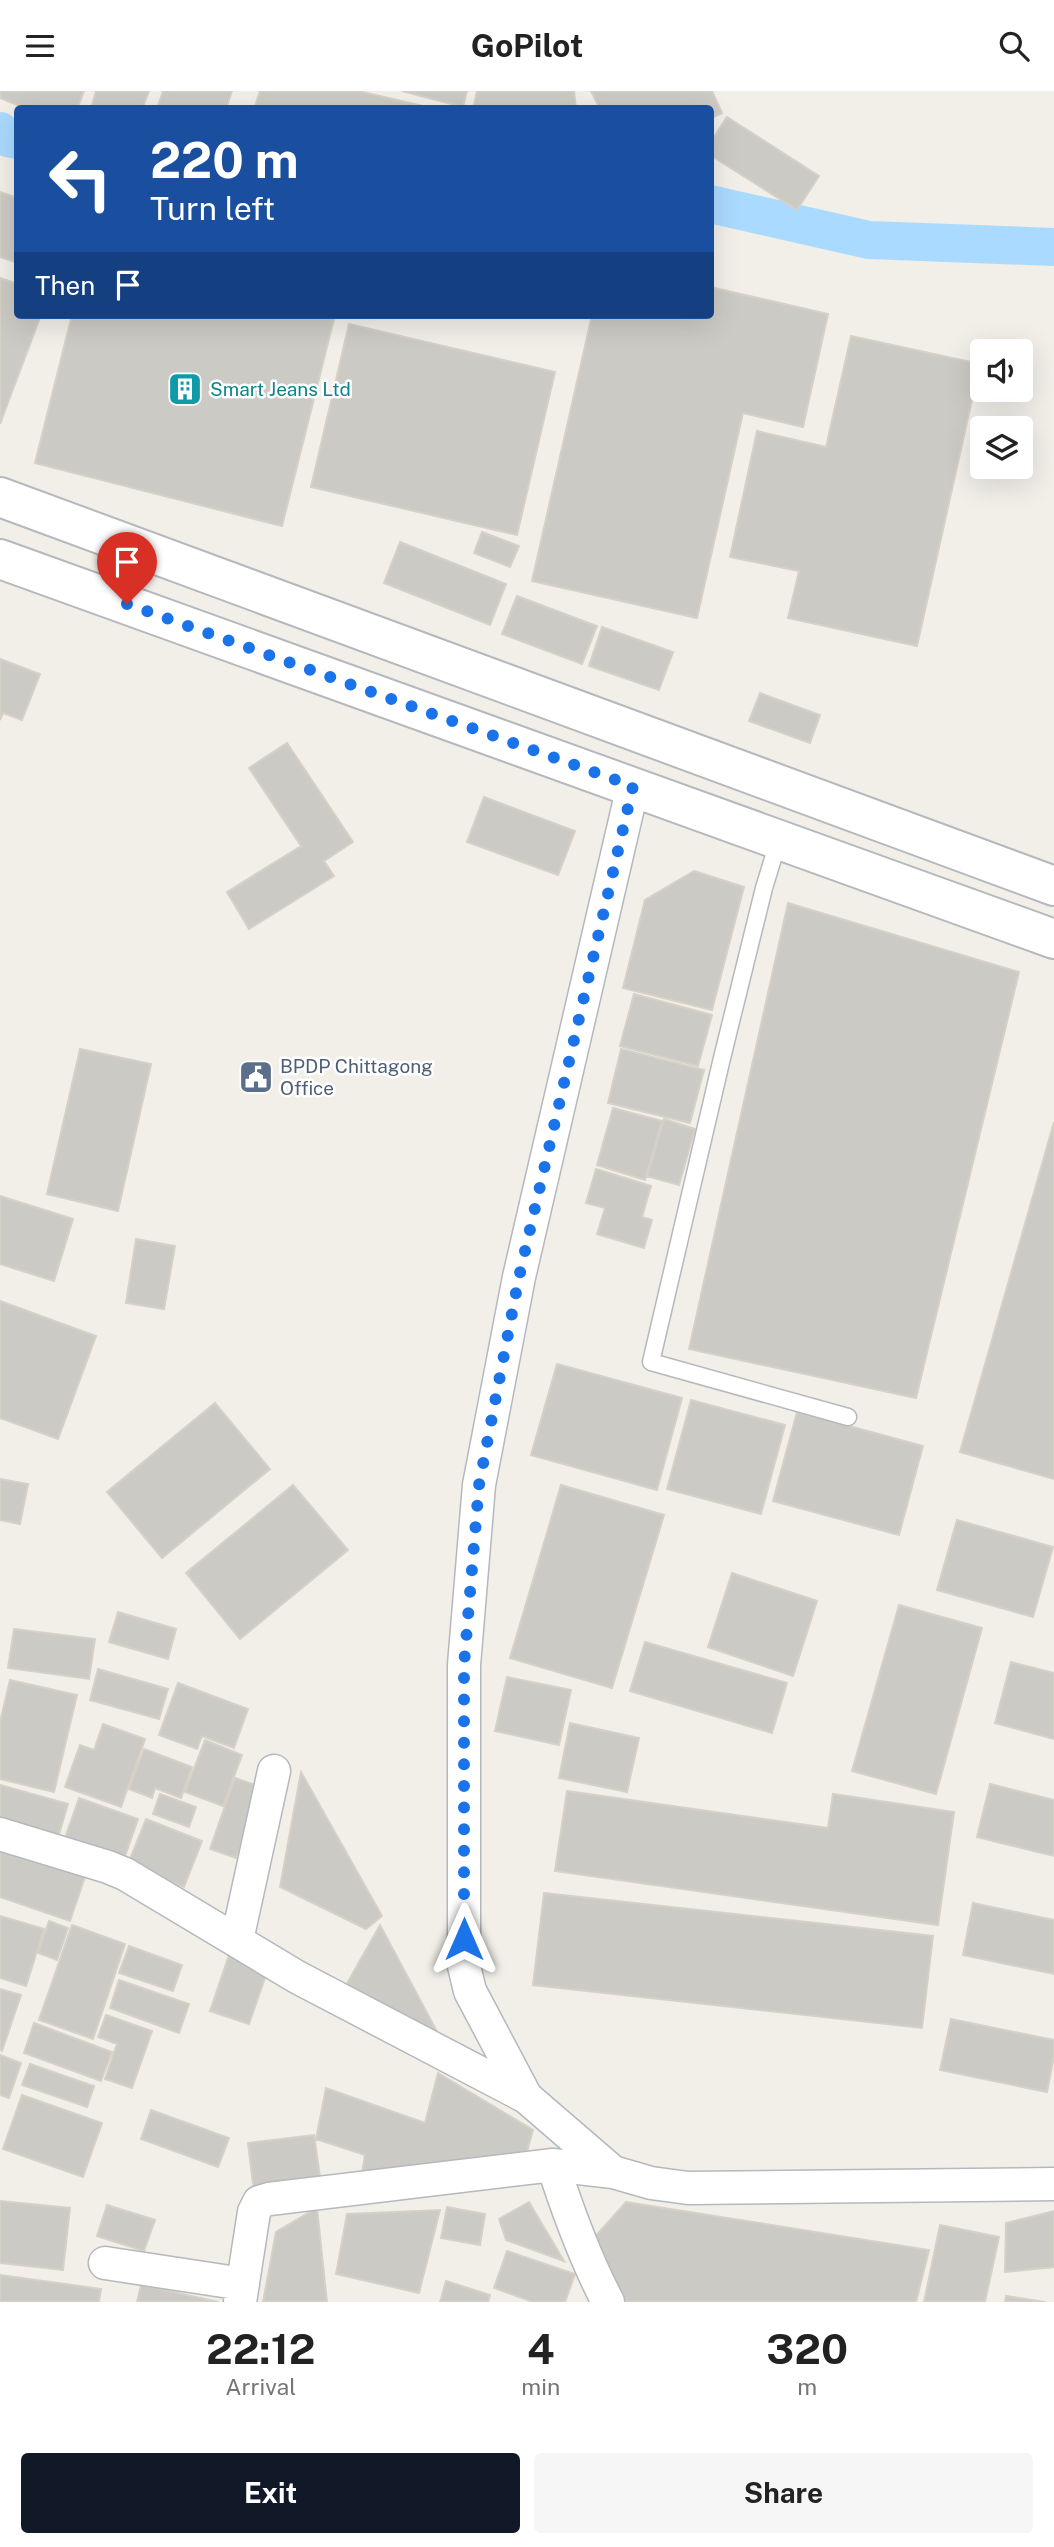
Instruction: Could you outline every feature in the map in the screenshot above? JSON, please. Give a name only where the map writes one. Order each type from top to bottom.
[{"type":"street","points":[[0,497],[1054,886]]},
{"type":"street","points":[[0,559],[1054,939]]},
{"type":"street","points":[[526,2097],[470,1991],[464,1966],[464,1665],[479,1485],[519,1277],[633,786]]},
{"type":"street","points":[[237,1940],[274,1771]]},
{"type":"street","points":[[0,1834],[125,1874],[297,1977],[526,2097],[613,2172]]},
{"type":"street","points":[[553,2165],[570,2217],[594,2276],[608,2302]]},
{"type":"street","points":[[105,2263],[242,2293],[254,2212],[259,2202],[553,2165],[613,2172],[651,2183],[688,2188],[1054,2183]]},
{"type":"lane","points":[[779,839],[764,888],[722,1058],[651,1362],[848,1417]]},
{"type":"building","points":[[0,91],[84,91],[79,105],[17,105],[0,98]]},
{"type":"building","points":[[96,91],[149,91],[144,105],[92,105]]},
{"type":"building","points":[[163,91],[232,91],[227,105],[158,105]]},
{"type":"building","points":[[260,91],[358,91],[419,105],[255,105]]},
{"type":"building","points":[[402,91],[467,91],[464,105]]},
{"type":"building","points":[[477,91],[574,91],[576,105],[474,105]]},
{"type":"building","points":[[591,91],[712,91],[722,113],[714,117],[714,105],[598,105]]},
{"type":"building","points":[[727,117],[819,176],[797,210],[714,158],[714,137]]},
{"type":"building","points":[[0,192],[14,197],[14,262],[0,257]]},
{"type":"building","points":[[0,278],[14,283],[14,319],[39,319],[0,424]]},
{"type":"building","points":[[714,288],[828,314],[803,427],[743,413],[697,618],[532,581],[591,319],[714,319]]},
{"type":"building","name":"Smart Jeans Ltd","points":[[71,319],[334,319],[282,526],[35,463]]},
{"type":"building","points":[[349,324],[555,372],[517,535],[311,487]]},
{"type":"building","points":[[851,336],[970,362],[972,402],[917,646],[788,618],[799,571],[730,557],[757,431],[826,447]]},
{"type":"building","points":[[482,532],[519,546],[510,567],[474,553]]},
{"type":"building","points":[[400,542],[506,584],[490,625],[384,583]]},
{"type":"building","points":[[517,596],[597,626],[582,664],[502,634]]},
{"type":"building","points":[[602,627],[673,652],[659,690],[589,666]]},
{"type":"building","points":[[0,659],[40,674],[22,720],[3,713],[0,720]]},
{"type":"building","points":[[760,693],[820,715],[810,743],[749,721]]},
{"type":"building","points":[[287,743],[353,842],[324,861],[334,876],[249,929],[227,892],[301,846],[249,768]]},
{"type":"building","points":[[484,797],[575,831],[558,875],[467,842]]},
{"type":"building","points":[[694,871],[744,887],[712,1010],[623,988],[645,900]]},
{"type":"building","points":[[788,903],[1019,972],[916,1398],[689,1349]]},
{"type":"building","points":[[634,994],[712,1015],[698,1066],[620,1046]]},
{"type":"building","points":[[80,1049],[151,1064],[118,1211],[47,1194]]},
{"type":"building","points":[[621,1049],[704,1070],[690,1123],[608,1103]]},
{"type":"building","points":[[613,1108],[662,1121],[645,1180],[597,1165]]},
{"type":"building","points":[[664,1119],[695,1129],[679,1185],[647,1176]]},
{"type":"building","points":[[1054,1122],[1054,1479],[960,1452]]},
{"type":"building","points":[[596,1169],[651,1186],[642,1217],[652,1220],[644,1248],[597,1234],[605,1208],[586,1203]]},
{"type":"building","points":[[0,1196],[73,1219],[54,1281],[0,1264]]},
{"type":"building","points":[[136,1239],[175,1246],[164,1309],[126,1303]]},
{"type":"building","points":[[0,1301],[96,1336],[58,1439],[0,1418]]},
{"type":"building","points":[[557,1364],[682,1398],[657,1490],[531,1455]]},
{"type":"building","points":[[691,1400],[785,1425],[761,1514],[667,1489]]},
{"type":"building","points":[[215,1403],[270,1469],[162,1558],[107,1492]]},
{"type":"building","points":[[797,1412],[923,1446],[899,1535],[773,1501]]},
{"type":"building","points":[[0,1479],[28,1484],[20,1524],[0,1520]]},
{"type":"building","points":[[293,1485],[348,1550],[240,1639],[186,1573]]},
{"type":"building","points":[[561,1485],[664,1515],[612,1688],[510,1658]]},
{"type":"building","points":[[957,1520],[1053,1547],[1033,1617],[937,1590]]},
{"type":"building","points":[[732,1573],[817,1601],[793,1676],[708,1647]]},
{"type":"building","points":[[899,1605],[982,1628],[936,1794],[852,1771]]},
{"type":"building","points":[[118,1612],[176,1629],[168,1659],[109,1642]]},
{"type":"building","points":[[14,1629],[95,1639],[89,1679],[8,1668]]},
{"type":"building","points":[[645,1642],[787,1683],[772,1733],[630,1691]]},
{"type":"building","points":[[1011,1662],[1054,1673],[1054,1739],[995,1723]]},
{"type":"building","points":[[98,1669],[168,1689],[159,1719],[90,1700]]},
{"type":"building","points":[[507,1677],[571,1690],[559,1745],[495,1731]]},
{"type":"building","points":[[10,1680],[77,1695],[54,1792],[0,1779],[0,1722]]},
{"type":"building","points":[[178,1683],[248,1709],[234,1748],[202,1736],[197,1749],[159,1735]]},
{"type":"building","points":[[570,1723],[639,1738],[627,1792],[559,1778]]},
{"type":"building","points":[[103,1724],[145,1739],[121,1807],[65,1787],[80,1745],[94,1750]]},
{"type":"building","points":[[205,1740],[242,1755],[223,1806],[185,1792]]},
{"type":"building","points":[[144,1749],[192,1767],[181,1798],[155,1788],[152,1798],[129,1789]]},
{"type":"building","points":[[301,1772],[382,1916],[366,1929],[280,1887]]},
{"type":"building","points":[[235,1778],[261,1787],[236,1858],[210,1849]]},
{"type":"building","points":[[990,1784],[1054,1800],[1054,1856],[977,1837]]},
{"type":"building","points":[[0,1785],[68,1804],[58,1838],[0,1821]]},
{"type":"building","points":[[567,1791],[828,1828],[833,1794],[954,1812],[938,1925],[555,1871]]},
{"type":"building","points":[[160,1794],[196,1807],[189,1827],[153,1814]]},
{"type":"building","points":[[79,1798],[138,1819],[123,1862],[64,1841]]},
{"type":"building","points":[[146,1819],[202,1841],[184,1887],[128,1864]]},
{"type":"building","points":[[0,1842],[87,1871],[70,1921],[0,1897]]},
{"type":"building","points":[[544,1893],[933,1936],[922,2028],[533,1985]]},
{"type":"building","points":[[973,1903],[1054,1920],[1054,1974],[963,1955]]},
{"type":"building","points":[[0,1916],[44,1929],[26,1986],[0,1978]]},
{"type":"building","points":[[49,1921],[68,1928],[57,1960],[38,1953]]},
{"type":"building","points":[[72,1925],[125,1944],[93,2039],[39,2020]]},
{"type":"building","points":[[380,1925],[449,2054],[341,1994]]},
{"type":"building","points":[[129,1946],[182,1965],[173,1991],[119,1973]]},
{"type":"building","points":[[229,1955],[268,1969],[249,2024],[210,2011]]},
{"type":"building","points":[[119,1980],[189,2004],[179,2033],[110,2008]]},
{"type":"building","points":[[0,1989],[21,1995],[2,2051],[0,2050]]},
{"type":"building","points":[[106,2015],[152,2031],[132,2088],[105,2079],[117,2044],[98,2037]]},
{"type":"building","points":[[951,2019],[1054,2040],[1054,2056],[1047,2092],[940,2070]]},
{"type":"building","points":[[34,2023],[112,2052],[101,2081],[24,2053]]},
{"type":"building","points":[[0,2055],[21,2063],[9,2098],[0,2095]]},
{"type":"building","points":[[30,2064],[94,2086],[87,2107],[22,2085]]},
{"type":"building","points":[[438,2073],[533,2130],[525,2158],[360,2185],[365,2155],[316,2139],[326,2088],[425,2123]]},
{"type":"building","points":[[22,2095],[102,2123],[83,2177],[3,2149]]},
{"type":"building","points":[[151,2110],[229,2138],[218,2167],[141,2139]]},
{"type":"building","points":[[314,2135],[321,2184],[254,2192],[248,2143]]},
{"type":"building","points":[[0,2201],[70,2208],[63,2270],[0,2263]]},
{"type":"building","points":[[529,2202],[564,2261],[506,2240],[499,2219]]},
{"type":"building","points":[[626,2202],[929,2250],[916,2302],[624,2302],[593,2239]]},
{"type":"building","points":[[107,2205],[155,2220],[144,2251],[97,2236]]},
{"type":"building","points":[[447,2207],[485,2214],[480,2245],[441,2238]]},
{"type":"building","points":[[317,2208],[327,2302],[263,2302],[276,2232]]},
{"type":"building","points":[[440,2210],[419,2293],[336,2274],[347,2214]]},
{"type":"building","points":[[1054,2211],[1054,2267],[1005,2272],[1006,2223]]},
{"type":"building","points":[[940,2225],[999,2237],[985,2302],[924,2302]]},
{"type":"building","points":[[507,2251],[575,2274],[565,2302],[533,2302],[494,2288]]},
{"type":"building","points":[[0,2275],[101,2289],[99,2302],[0,2302]]},
{"type":"building","points":[[446,2281],[490,2295],[488,2302],[440,2302]]},
{"type":"building","points":[[141,2285],[219,2302],[137,2302]]},
{"type":"building","points":[[1006,2296],[1045,2302],[1005,2302]]},
{"type":"waterway","points":[[0,131],[14,139]]},
{"type":"waterway","points":[[714,205],[869,240],[1054,247]]},
{"type":"place","name":"Smart Jeans Ltd","points":[[185,389]]},
{"type":"place","name":"BPDP Chittagong Office","points":[[256,1077]]},
{"type":"route","points":[[127,604],[633,786],[519,1277],[479,1485],[464,1665],[464,1939]]}]
